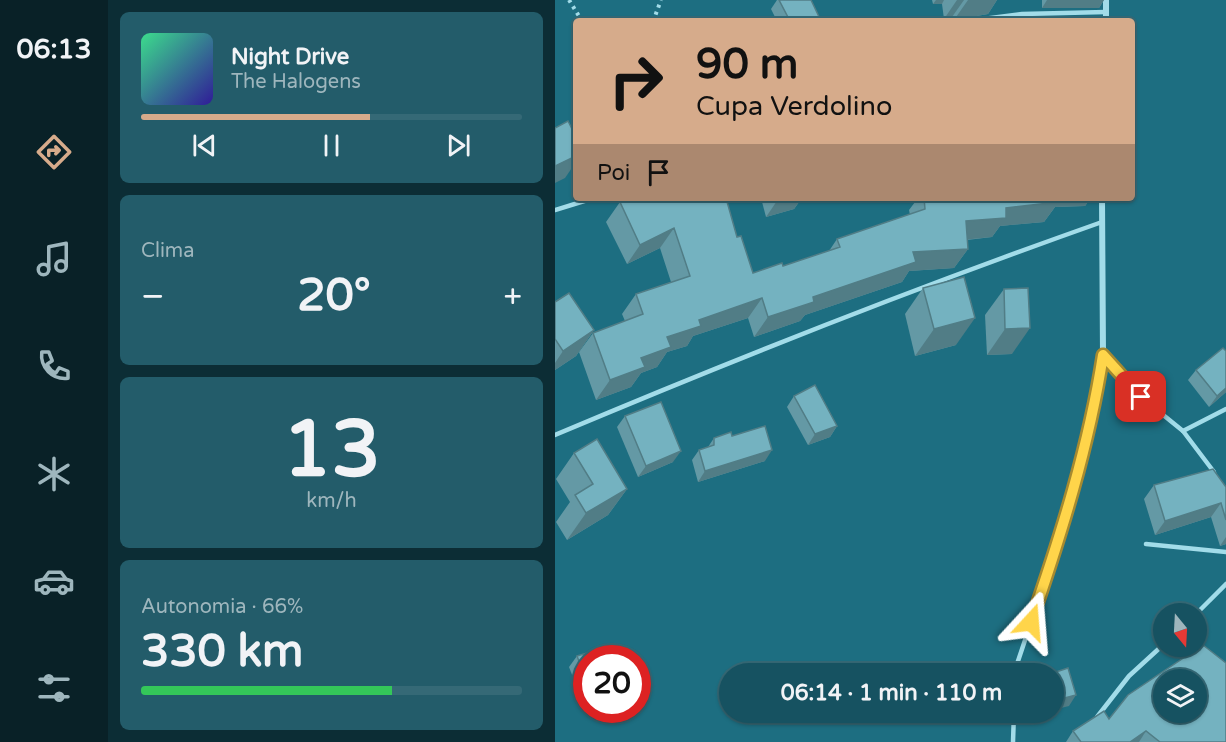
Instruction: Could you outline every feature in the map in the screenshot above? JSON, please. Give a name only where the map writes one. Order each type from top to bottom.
[{"type":"street","points":[[1106,0],[1106,18]]},
{"type":"street","points":[[1102,201],[1103,355]]},
{"type":"lane","points":[[991,18],[1022,14],[1106,12]]},
{"type":"lane","points":[[555,210],[584,201]]},
{"type":"lane","points":[[555,435],[663,389],[1014,253],[1102,222]]},
{"type":"lane","points":[[1103,355],[1141,397],[1183,431],[1219,478]]},
{"type":"lane","points":[[1017,663],[1052,560],[1095,405],[1103,355]]},
{"type":"lane","points":[[1183,431],[1226,409]]},
{"type":"lane","points":[[1146,544],[1226,552]]},
{"type":"lane","points":[[1207,603],[1226,584]]},
{"type":"lane","points":[[1097,717],[1129,676],[1153,654]]},
{"type":"lane","points":[[1013,742],[1014,723]]},
{"type":"path","points":[[569,0],[580,18]]},
{"type":"path","points":[[654,18],[661,0]]},
{"type":"building","points":[[779,0],[811,0],[820,18],[788,18]]},
{"type":"building","points":[[568,121],[573,131],[573,157],[555,166],[555,128]]},
{"type":"building","points":[[727,201],[737,237],[741,236],[753,273],[782,263],[783,266],[840,247],[837,239],[925,209],[924,201],[1058,201],[1006,208],[1006,218],[966,221],[968,249],[913,252],[916,262],[813,297],[814,302],[768,317],[762,298],[699,320],[701,326],[667,337],[671,347],[641,358],[645,367],[610,380],[593,333],[643,314],[636,294],[690,276],[674,228],[640,245],[620,202]]},
{"type":"building","points":[[964,277],[975,318],[934,329],[923,288]]},
{"type":"building","points":[[1028,288],[1030,328],[1005,329],[1004,289]]},
{"type":"building","points":[[569,293],[594,330],[563,351],[555,339],[555,302]]},
{"type":"building","points":[[1223,348],[1226,351],[1226,388],[1217,396],[1196,370]]},
{"type":"building","points":[[815,385],[837,426],[815,434],[794,396]]},
{"type":"building","points":[[661,402],[681,451],[646,466],[625,416]]},
{"type":"building","points":[[765,426],[772,450],[705,471],[699,450],[714,445],[714,438],[731,432],[732,436]]},
{"type":"building","points":[[597,439],[627,489],[586,513],[575,495],[593,484],[574,453]]},
{"type":"building","points":[[1213,469],[1226,487],[1226,520],[1221,503],[1165,521],[1154,485]]},
{"type":"building","points":[[1207,648],[1226,663],[1226,742],[1160,742],[1146,731],[1130,742],[1081,742],[1073,731],[1104,711],[1109,719],[1128,695],[1153,678],[1153,723],[1207,723],[1207,669],[1167,669],[1185,657],[1207,657]]},
{"type":"building","points":[[1068,668],[1076,695],[1064,698],[1064,669]]},
{"type":"route","points":[[1031,622],[1052,560],[1095,405],[1103,355],[1141,397]]}]
